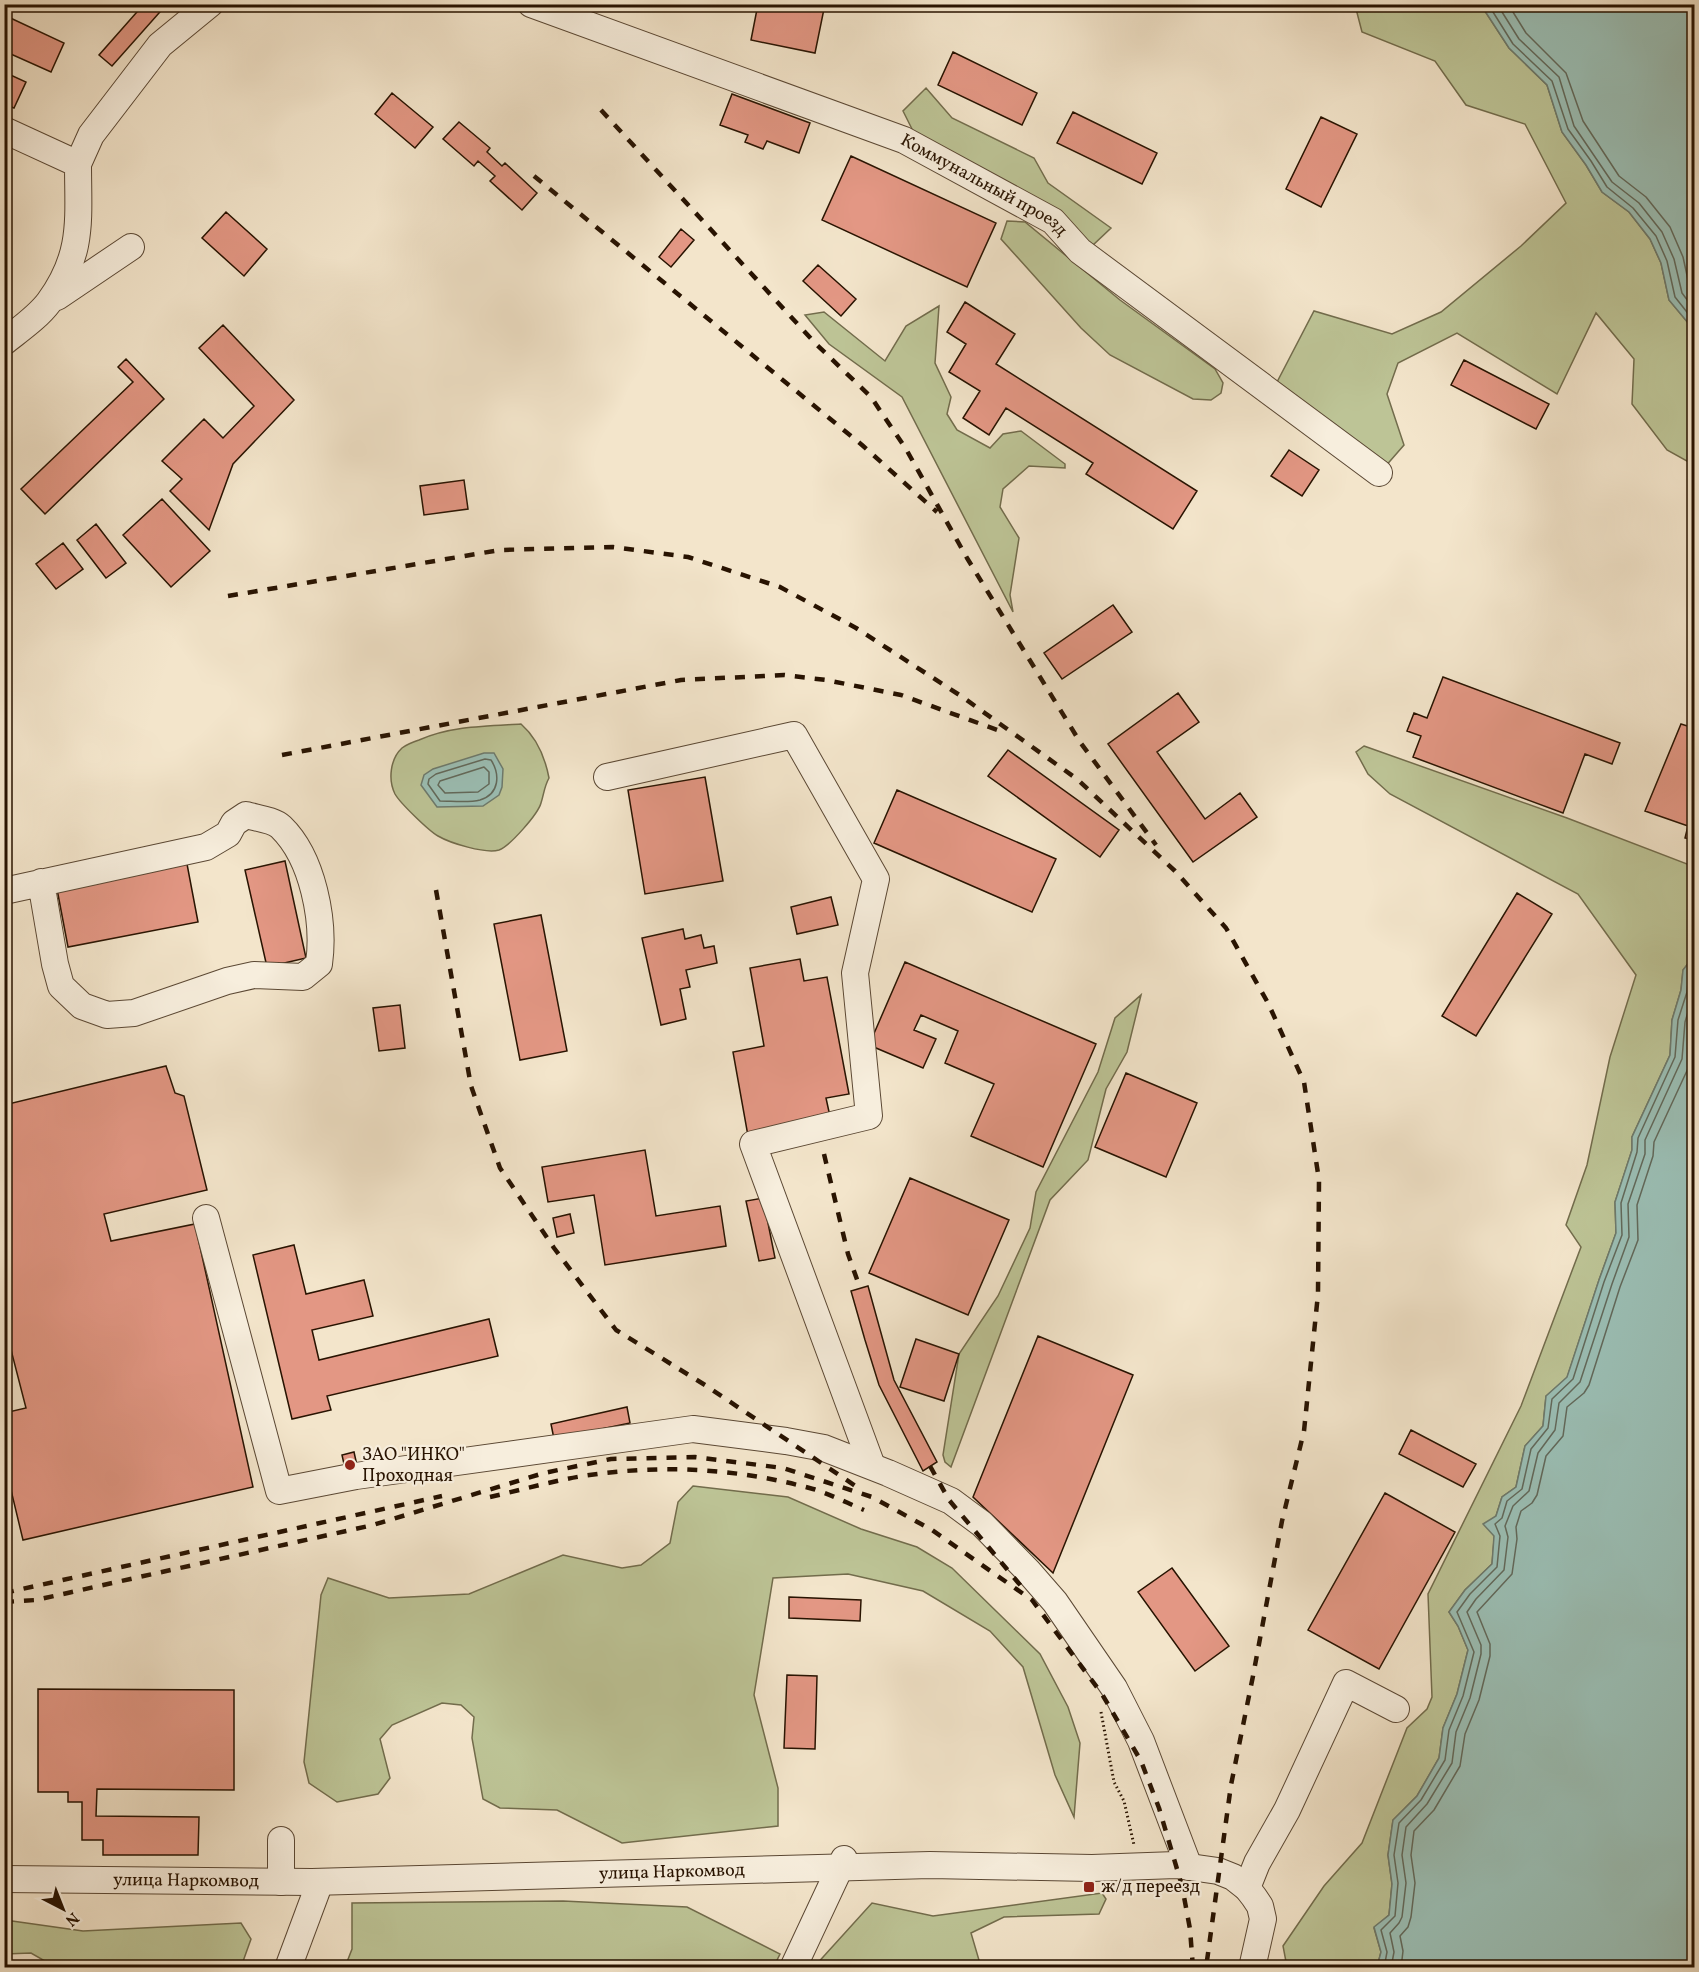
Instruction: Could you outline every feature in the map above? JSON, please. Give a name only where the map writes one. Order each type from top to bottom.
[{"type":"street","points":[[48,303],[69,270],[78,241],[78,164],[91,135],[160,45],[210,4]]},
{"type":"street","name":"Коммунальный проезд","points":[[531,4],[904,140],[1053,221],[1080,251],[1379,473]]},
{"type":"street","points":[[4,130],[78,164]]},
{"type":"street","points":[[4,342],[48,303],[131,247]]},
{"type":"street","points":[[607,777],[795,735],[876,879],[855,973],[869,1116],[753,1144],[872,1466]]},
{"type":"street","points":[[4,891],[42,882],[206,847],[228,834],[234,823],[246,815],[280,825],[300,851],[313,885],[322,944],[319,964],[303,977],[254,975],[227,981],[134,1012],[107,1015],[82,1006],[61,986],[55,964],[42,882]]},
{"type":"street","points":[[206,1218],[279,1491],[356,1476],[693,1429],[824,1448],[872,1466],[951,1501],[982,1524],[1055,1602],[1114,1688],[1141,1741],[1189,1867]]},
{"type":"street","points":[[1247,1888],[1257,1863],[1287,1810],[1346,1683],[1396,1709]]},
{"type":"street","points":[[281,1840],[281,1882]]},
{"type":"street","points":[[793,1968],[842,1863]]},
{"type":"street","name":"улица Наркомвод","points":[[4,1879],[320,1882],[842,1863],[1189,1867],[1218,1871],[1233,1877],[1247,1888],[1260,1906],[1263,1919],[1252,1968]]},
{"type":"street","points":[[288,1968],[320,1882]]},
{"type":"path","points":[[1114,1688],[1101,1711],[1114,1782],[1124,1800],[1137,1867]]},
{"type":"green space","points":[[1355,5],[1481,5],[1509,48],[1547,85],[1562,132],[1602,192],[1629,212],[1650,239],[1661,263],[1669,300],[1694,330],[1694,465],[1667,450],[1632,404],[1634,359],[1596,313],[1557,394],[1457,333],[1398,363],[1387,394],[1404,445],[1384,468],[1276,384],[1314,311],[1392,334],[1441,312],[1521,246],[1566,203],[1525,124],[1466,105],[1435,61],[1362,32]]},
{"type":"green space","points":[[926,88],[952,118],[1034,158],[1048,183],[1111,228],[1093,245],[915,135],[903,111]]},
{"type":"green space","points":[[1007,221],[1025,222],[1120,300],[1215,369],[1223,383],[1221,393],[1211,400],[1193,399],[1110,355],[1081,328],[1001,239]]},
{"type":"green space","points":[[939,306],[935,363],[951,397],[947,414],[957,430],[990,448],[1003,434],[1021,431],[1065,464],[1065,468],[1029,466],[1003,489],[1000,507],[1019,538],[1010,595],[1013,612],[902,397],[829,344],[805,315],[824,312],[885,361],[906,326]]},
{"type":"green space","points":[[521,724],[540,748],[549,778],[535,814],[516,836],[499,850],[468,847],[438,836],[428,829],[395,794],[391,782],[391,770],[398,753],[406,745],[431,735],[456,729]]},
{"type":"green space","points":[[1364,746],[1567,818],[1692,866],[1694,864],[1694,956],[1683,970],[1681,990],[1672,1020],[1670,1055],[1632,1137],[1632,1150],[1615,1202],[1616,1233],[1567,1378],[1546,1396],[1543,1426],[1525,1446],[1516,1487],[1502,1497],[1496,1516],[1492,1564],[1465,1590],[1449,1612],[1468,1650],[1457,1694],[1443,1728],[1439,1758],[1417,1796],[1393,1820],[1388,1855],[1392,1884],[1389,1915],[1374,1928],[1381,1952],[1377,1967],[1287,1967],[1283,1946],[1324,1886],[1362,1843],[1407,1728],[1427,1709],[1432,1697],[1428,1594],[1521,1406],[1581,1247],[1566,1225],[1587,1165],[1610,1057],[1636,975],[1578,894],[1390,794],[1368,774],[1356,752]]},
{"type":"green space","points":[[1141,995],[1127,1052],[1106,1089],[1088,1160],[1050,1200],[951,1467],[945,1462],[943,1455],[959,1354],[998,1296],[1030,1228],[1036,1192],[1098,1072],[1115,1018]]},
{"type":"green space","points":[[693,1486],[788,1497],[861,1529],[917,1547],[952,1568],[1040,1654],[1068,1707],[1080,1743],[1074,1817],[1055,1775],[1023,1667],[990,1631],[923,1591],[848,1574],[773,1578],[754,1695],[778,1788],[778,1826],[622,1843],[557,1810],[500,1808],[483,1799],[472,1738],[474,1717],[461,1705],[442,1703],[392,1725],[380,1739],[390,1778],[378,1794],[337,1802],[309,1783],[304,1762],[321,1595],[328,1578],[389,1598],[469,1594],[563,1555],[622,1568],[641,1565],[670,1543],[678,1502]]},
{"type":"green space","points":[[1102,1893],[1106,1899],[1099,1914],[1004,1917],[971,1933],[981,1967],[814,1967],[872,1903],[933,1916]]},
{"type":"green space","points":[[563,1901],[687,1907],[780,1954],[773,1968],[345,1967],[352,1949],[352,1903]]},
{"type":"green space","points":[[5,1920],[83,1931],[241,1923],[251,1939],[241,1967],[200,1967],[198,1963],[128,1968],[57,1968],[31,1953],[5,1954]]},
{"type":"water","points":[[1481,5],[1694,5],[1694,330],[1669,300],[1661,263],[1650,239],[1629,212],[1602,192],[1562,132],[1547,85],[1509,48]]},
{"type":"water","points":[[484,753],[494,753],[503,769],[499,795],[483,806],[437,807],[421,785],[424,775],[433,769]]},
{"type":"water","points":[[1694,956],[1694,1967],[1377,1967],[1381,1952],[1374,1927],[1389,1915],[1392,1884],[1388,1855],[1393,1820],[1417,1796],[1439,1758],[1443,1728],[1457,1694],[1468,1650],[1449,1612],[1465,1590],[1492,1564],[1494,1536],[1483,1524],[1496,1516],[1502,1497],[1516,1487],[1525,1446],[1543,1426],[1546,1396],[1567,1377],[1616,1233],[1615,1202],[1632,1150],[1632,1137],[1670,1055],[1672,1020],[1681,990],[1683,970]]},
{"type":"building","points":[[144,4],[167,4],[112,66],[99,55]]},
{"type":"building","points":[[758,4],[825,4],[815,53],[751,40]]},
{"type":"building","points":[[4,15],[64,43],[51,72],[4,51]]},
{"type":"building","points":[[953,52],[1037,93],[1022,125],[938,85]]},
{"type":"building","points":[[4,72],[26,82],[14,108],[4,104]]},
{"type":"building","points":[[392,93],[433,127],[415,148],[375,114]]},
{"type":"building","points":[[732,94],[810,123],[799,153],[767,141],[763,149],[745,142],[748,135],[720,125]]},
{"type":"building","points":[[1073,112],[1157,153],[1142,184],[1057,143]]},
{"type":"building","points":[[1321,117],[1357,134],[1321,207],[1286,189]]},
{"type":"building","points":[[459,122],[490,148],[487,152],[502,166],[505,163],[537,193],[522,210],[490,181],[495,176],[478,161],[474,166],[443,139]]},
{"type":"building","points":[[851,156],[996,223],[967,287],[822,220]]},
{"type":"building","points":[[226,212],[267,249],[244,276],[202,238]]},
{"type":"building","points":[[681,229],[694,240],[671,267],[659,257]]},
{"type":"building","points":[[818,265],[856,299],[841,316],[803,281]]},
{"type":"building","points":[[965,302],[1015,334],[996,364],[1197,491],[1173,529],[1086,474],[1093,463],[1006,408],[989,435],[963,418],[980,391],[949,372],[966,344],[947,332]]},
{"type":"building","points":[[223,325],[294,400],[233,464],[209,530],[170,491],[182,479],[162,461],[204,419],[223,438],[254,406],[199,348]]},
{"type":"building","points":[[126,359],[164,399],[45,514],[21,489],[133,382],[118,367]]},
{"type":"building","points":[[1464,360],[1549,404],[1536,429],[1451,385]]},
{"type":"building","points":[[1289,450],[1319,470],[1302,496],[1271,476]]},
{"type":"building","points":[[464,480],[468,509],[424,515],[420,486]]},
{"type":"building","points":[[162,499],[210,551],[171,587],[123,535]]},
{"type":"building","points":[[96,524],[126,563],[106,578],[77,540]]},
{"type":"building","points":[[63,543],[83,569],[56,589],[36,564]]},
{"type":"building","points":[[1113,605],[1132,632],[1062,679],[1044,653]]},
{"type":"building","points":[[1443,677],[1620,743],[1612,764],[1585,754],[1563,813],[1413,757],[1421,736],[1407,731],[1414,713],[1427,718]]},
{"type":"building","points":[[1178,693],[1199,722],[1157,752],[1205,819],[1240,793],[1257,817],[1193,862],[1108,744]]},
{"type":"building","points":[[1681,724],[1694,728],[1694,840],[1685,838],[1688,826],[1645,811]]},
{"type":"building","points":[[1008,750],[1119,830],[1100,857],[988,776]]},
{"type":"building","points":[[705,777],[723,881],[645,894],[628,790]]},
{"type":"building","points":[[897,790],[1056,859],[1032,912],[874,843]]},
{"type":"building","points":[[285,861],[306,958],[267,967],[245,870]]},
{"type":"building","points":[[187,864],[198,922],[68,947],[57,889]]},
{"type":"building","points":[[1517,893],[1552,914],[1476,1036],[1442,1016]]},
{"type":"building","points":[[831,897],[838,925],[797,934],[791,907]]},
{"type":"building","points":[[541,915],[567,1051],[520,1060],[494,924]]},
{"type":"building","points":[[683,929],[685,939],[701,935],[704,948],[714,946],[717,963],[686,970],[690,987],[680,989],[686,1019],[661,1025],[642,938]]},
{"type":"building","points":[[800,959],[804,981],[827,977],[849,1094],[826,1098],[831,1121],[748,1136],[733,1052],[764,1046],[750,968]]},
{"type":"building","points":[[905,962],[1096,1044],[1043,1167],[971,1136],[994,1084],[945,1063],[958,1031],[921,1015],[914,1030],[936,1039],[923,1068],[869,1045]]},
{"type":"building","points":[[400,1005],[405,1048],[379,1051],[373,1008]]},
{"type":"building","points":[[166,1066],[175,1093],[184,1096],[207,1190],[104,1214],[111,1241],[195,1224],[253,1487],[23,1540],[4,1461],[4,1413],[26,1408],[9,1342],[4,1335],[4,1105]]},
{"type":"building","points":[[1126,1073],[1197,1103],[1166,1177],[1095,1147]]},
{"type":"building","points":[[645,1150],[656,1216],[720,1206],[726,1246],[605,1265],[594,1195],[548,1202],[542,1167]]},
{"type":"building","points":[[910,1178],[1009,1220],[968,1315],[869,1273]]},
{"type":"building","points":[[763,1198],[775,1258],[759,1261],[746,1201]]},
{"type":"building","points":[[570,1214],[574,1233],[557,1237],[553,1218]]},
{"type":"building","points":[[294,1245],[306,1294],[364,1280],[373,1316],[312,1330],[319,1360],[489,1319],[498,1356],[327,1396],[331,1410],[292,1419],[253,1255]]},
{"type":"building","points":[[868,1286],[894,1380],[937,1462],[923,1471],[879,1385],[865,1340],[851,1291]]},
{"type":"building","points":[[1038,1336],[1133,1375],[1053,1573],[973,1497]]},
{"type":"building","points":[[916,1339],[959,1354],[944,1401],[900,1387]]},
{"type":"building","points":[[627,1407],[630,1423],[554,1439],[551,1424]]},
{"type":"building","points":[[1411,1430],[1476,1464],[1463,1487],[1399,1454]]},
{"type":"building","name":"ЗАО \"ИНКО\" Проходная","points":[[354,1452],[358,1470],[346,1473],[342,1455]]},
{"type":"building","points":[[1385,1493],[1455,1532],[1379,1669],[1308,1630]]},
{"type":"building","points":[[1172,1568],[1229,1646],[1195,1671],[1138,1592]]},
{"type":"building","points":[[789,1597],[861,1600],[860,1621],[789,1618]]},
{"type":"building","points":[[787,1675],[817,1676],[815,1749],[784,1748]]},
{"type":"building","points":[[38,1689],[234,1690],[234,1790],[97,1789],[96,1816],[199,1817],[198,1855],[103,1855],[103,1840],[82,1840],[82,1802],[68,1802],[68,1792],[38,1792]]},
{"type":"railway","points":[[601,110],[815,343],[871,397],[906,449],[967,558],[1080,742],[1156,845]]},
{"type":"railway","points":[[534,176],[862,445],[937,512]]},
{"type":"railway","points":[[228,596],[500,550],[613,547],[688,557],[780,587],[856,628],[961,696],[1077,779],[1175,871],[1226,928],[1268,1003],[1304,1082],[1319,1180],[1318,1294],[1304,1431],[1282,1521],[1231,1785],[1206,1968]]},
{"type":"railway","points":[[282,755],[681,680],[784,675],[826,680],[901,695],[1003,732]]},
{"type":"railway","points":[[436,890],[471,1086],[500,1168],[554,1248],[616,1330],[705,1385],[857,1487]]},
{"type":"railway","points":[[824,1154],[848,1254],[860,1288]]},
{"type":"railway","points":[[4,1602],[36,1600],[373,1525],[544,1473],[611,1459],[695,1457],[783,1468],[872,1497],[932,1530],[1032,1600],[1102,1694],[1141,1761],[1159,1808],[1182,1886],[1190,1929],[1193,1968]]},
{"type":"railway","points":[[930,1466],[949,1500],[1021,1586]]},
{"type":"railway","points":[[490,1497],[560,1480],[612,1472],[699,1470],[728,1472],[785,1482],[819,1491],[864,1510]]},
{"type":"railway","points":[[4,1593],[442,1496]]},
{"type":"place","name":"ЗАО \"ИНКО\" Проходная","points":[[350,1465]]},
{"type":"place","name":"ж/д переезд","points":[[1089,1887]]}]
